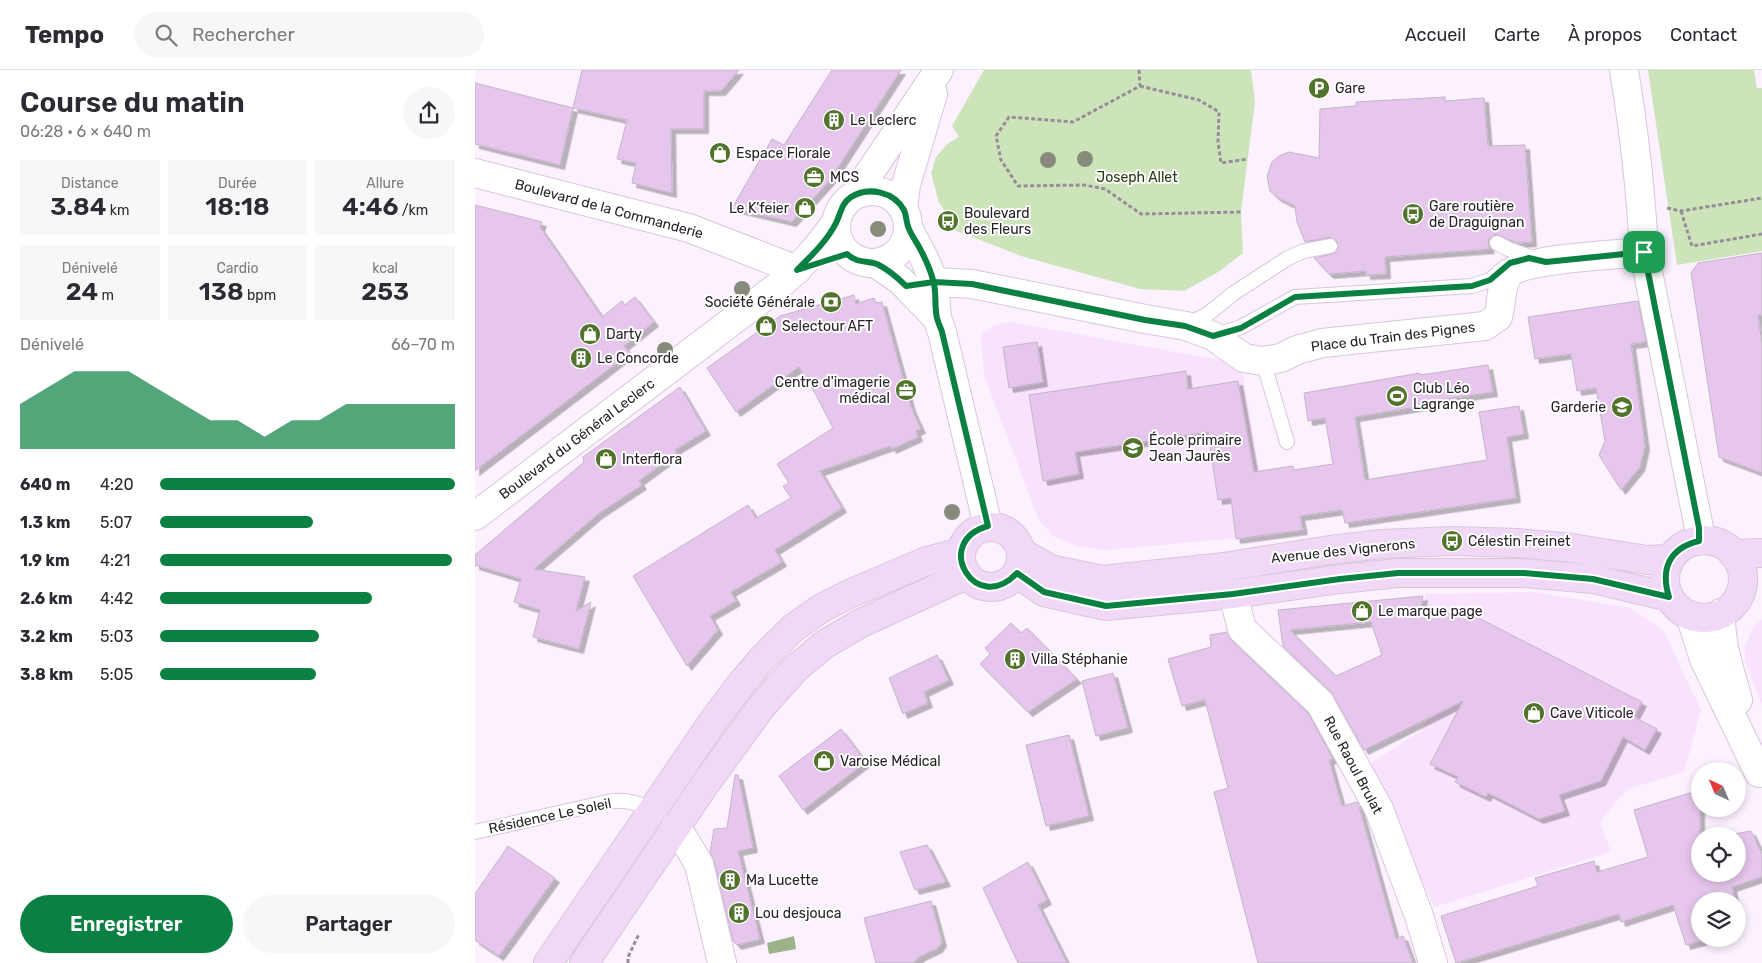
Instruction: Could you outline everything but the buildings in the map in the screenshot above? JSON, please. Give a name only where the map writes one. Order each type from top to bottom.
[{"type":"main road","points":[[988,526],[970,535],[964,543],[964,564],[973,582],[982,586],[1002,586],[1010,581],[1019,563]]},
{"type":"main road","name":"Avenue des Vignerons","points":[[988,526],[1000,528],[1010,533],[1017,541],[1019,563],[1044,592],[1106,606],[1233,594],[1398,573],[1524,573],[1593,579],[1669,597]]},
{"type":"main road","name":"Avenue des Vignerons","points":[[1019,563],[1102,580],[1224,566],[1382,544],[1452,541],[1517,543],[1571,548],[1647,560],[1670,559]]},
{"type":"main road","points":[[1709,541],[1718,543],[1733,554],[1752,586],[1721,614],[1706,618],[1690,616],[1681,611],[1669,597],[1665,584],[1665,571],[1670,559],[1678,550],[1688,544],[1709,541]]},
{"type":"main road","points":[[1733,554],[1762,553]]},
{"type":"main road","points":[[548,963],[714,720],[741,684],[792,629],[820,609],[849,594],[927,561],[964,564]]},
{"type":"main road","points":[[584,963],[677,826],[762,706],[795,669],[825,644],[964,564]]},
{"type":"street","points":[[861,193],[868,175],[939,70]]},
{"type":"street","points":[[939,70],[905,185],[906,218],[903,245],[899,252],[884,261],[875,264],[866,263],[849,256],[837,238],[836,222],[839,213],[844,204],[852,197],[861,193],[873,191],[885,193],[895,200],[906,218],[934,282],[937,318],[942,332],[988,526]]},
{"type":"street","points":[[1624,70],[1634,129],[1644,252],[1697,520],[1699,541]]},
{"type":"street","name":"Boulevard de la Commanderie","points":[[475,173],[689,228],[797,270]]},
{"type":"street","name":"Boulevard du Général Leclerc","points":[[475,516],[797,270],[817,250],[836,222]]},
{"type":"street","points":[[1538,260],[1644,252]]},
{"type":"street","name":"Boulevard du Général Leclerc","points":[[797,270],[847,254],[849,256]]},
{"type":"street","name":"Place du Train des Pignes","points":[[1263,362],[1281,358],[1297,350],[1322,343],[1485,326],[1498,317],[1502,288],[1509,274],[1538,260]]},
{"type":"street","points":[[875,264],[900,280],[937,318]]},
{"type":"street","points":[[934,282],[972,284],[1145,320],[1185,326],[1213,336],[1244,358],[1263,362]]},
{"type":"street","name":"Rue Raoul Brulat","points":[[1233,594],[1242,629],[1320,703],[1379,809],[1419,916],[1433,963]]},
{"type":"street","points":[[1721,614],[1725,652],[1761,775]]},
{"type":"street","points":[[1690,616],[1704,659],[1761,775]]},
{"type":"street","points":[[677,826],[699,864],[722,963]]},
{"type":"lane","points":[[1497,243],[1538,260]]},
{"type":"lane","points":[[1185,326],[1208,314],[1234,293],[1288,258],[1303,251],[1330,246]]},
{"type":"lane","points":[[1213,336],[1241,328],[1295,297],[1472,286],[1490,280],[1510,263],[1538,260]]},
{"type":"lane","points":[[906,286],[934,282]]},
{"type":"lane","points":[[1263,362],[1287,442]]},
{"type":"lane","name":"Résidence Le Soleil","points":[[475,832],[611,801],[625,800],[639,803],[653,811]]},
{"type":"path","points":[[1139,70],[1140,86]]},
{"type":"path","points":[[1241,212],[1141,214],[1105,189],[1084,185],[1018,186],[1001,160],[996,136],[1009,117],[1073,122],[1140,86],[1199,100],[1219,112],[1218,142],[1221,163],[1248,159]]},
{"type":"path","points":[[1642,209],[1657,206],[1681,211],[1762,198]]},
{"type":"path","points":[[1681,211],[1692,246],[1762,234]]},
{"type":"shaded area","name":"École primaire Jean Jaurès","points":[[1011,322],[1241,364],[1270,535],[1105,550],[1076,546],[1053,536],[1039,520],[984,376],[981,335],[995,325]]},
{"type":"shaded area","points":[[1534,592],[1631,608],[1663,630],[1701,710],[1684,772],[1627,789],[1600,822],[1611,852],[1434,907],[1368,765],[1421,731],[1439,695],[1425,594]]},
{"type":"shaded area","points":[[1762,620],[1762,705],[1745,661],[1745,648],[1754,626]]},
{"type":"shaded area","points":[[794,936],[796,949],[769,954],[767,943]]},
{"type":"green space","name":"Joseph Allet","points":[[984,70],[1251,70],[1255,102],[1241,212],[1243,253],[1220,271],[1184,291],[1140,289],[1021,256],[954,230],[953,221],[939,203],[931,173],[936,157],[947,144],[959,137],[952,126]]},
{"type":"green space","points":[[1648,70],[1754,70],[1757,88],[1762,88],[1762,251],[1677,265]]},
{"type":"place","name":"Gare","points":[[1319,88]]},
{"type":"place","name":"Le Leclerc","points":[[834,120]]},
{"type":"place","name":"Espace Florale","points":[[720,153]]},
{"type":"place","name":"MCS","points":[[814,177]]},
{"type":"place","name":"Le K'feier","points":[[805,208]]},
{"type":"place","name":"Gare routière de Draguignan","points":[[1413,214]]},
{"type":"place","name":"Boulevard des Fleurs","points":[[948,221]]},
{"type":"place","name":"Société Générale","points":[[831,302]]},
{"type":"place","name":"Selectour AFT","points":[[766,326]]},
{"type":"place","name":"Darty","points":[[590,334]]},
{"type":"place","name":"Le Concorde","points":[[581,358]]},
{"type":"place","name":"Centre d'imagerie médical","points":[[906,390]]},
{"type":"place","name":"Club Léo Lagrange","points":[[1397,396]]},
{"type":"place","name":"Garderie","points":[[1622,407]]},
{"type":"place","name":"École primaire Jean Jaurès","points":[[1133,448]]},
{"type":"place","name":"Interflora","points":[[606,459]]},
{"type":"place","name":"Célestin Freinet","points":[[1452,541]]},
{"type":"place","name":"Le marque page","points":[[1362,611]]},
{"type":"place","name":"Villa Stéphanie","points":[[1015,659]]},
{"type":"place","name":"Cave Viticole","points":[[1534,713]]},
{"type":"place","name":"Varoise Médical","points":[[824,761]]},
{"type":"place","name":"Ma Lucette","points":[[730,880]]},
{"type":"place","name":"Lou desjouca","points":[[739,913]]},
{"type":"route","points":[[1644,252],[1546,262],[1529,258],[1510,263],[1490,280],[1472,286],[1295,297],[1241,328],[1213,336],[1185,326],[1145,320],[972,284],[934,282],[906,286],[875,264],[857,260],[847,254],[797,270],[817,250],[836,222],[844,204],[852,197],[873,191],[885,193],[903,208],[908,221],[908,228],[934,282],[937,318],[942,332],[988,526],[970,535],[964,543],[961,552],[961,560],[966,575],[973,582],[982,586],[1002,586],[1017,573],[1044,592],[1106,606],[1233,594],[1398,573],[1481,572],[1524,573],[1593,579],[1669,597],[1665,584],[1665,571],[1670,559],[1678,550],[1688,544],[1699,541],[1699,528],[1644,252]]}]
